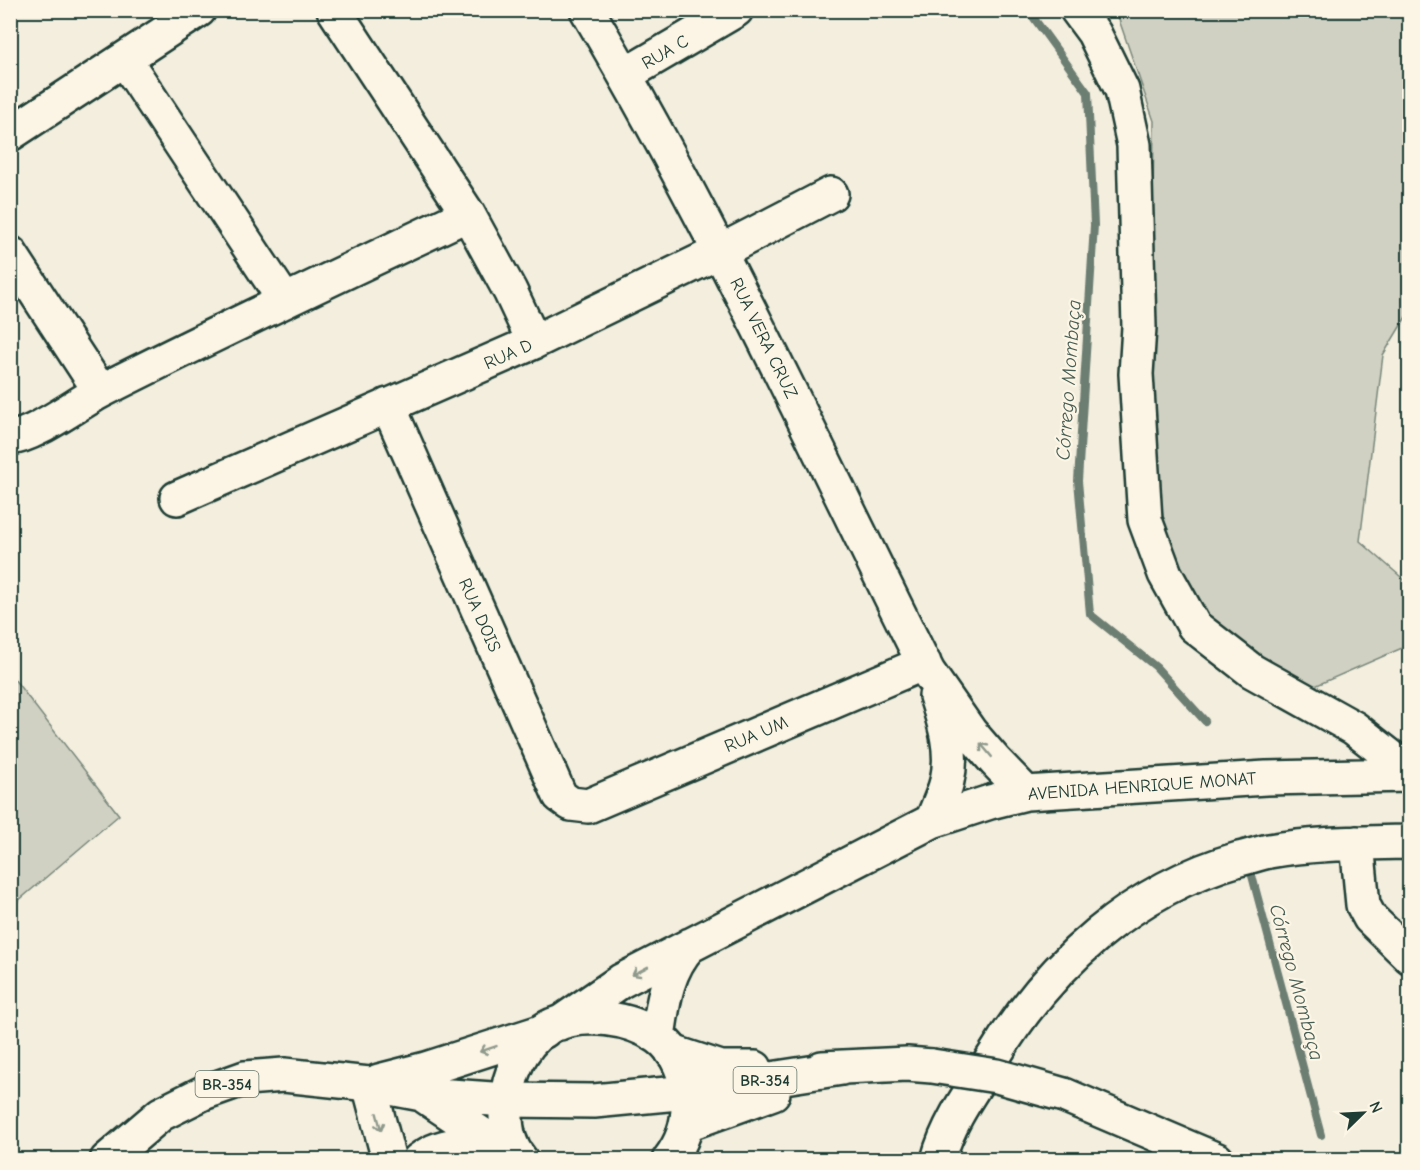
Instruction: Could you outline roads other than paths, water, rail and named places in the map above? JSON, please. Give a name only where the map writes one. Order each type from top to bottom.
[{"type":"main road","points":[[10,135],[198,10]]},
{"type":"main road","points":[[334,10],[468,214],[510,291],[534,342]]},
{"type":"main road","name":"RUA VERA CRUZ","points":[[587,10],[721,251],[926,667],[970,732],[1026,793]]},
{"type":"main road","name":"RUA C","points":[[625,75],[736,10]]},
{"type":"main road","points":[[1077,10],[1094,33],[1122,90],[1134,145],[1139,327],[1136,374],[1145,520],[1165,574],[1194,626],[1252,671],[1354,728],[1410,773]]},
{"type":"main road","points":[[124,60],[285,301]]},
{"type":"main road","name":"RUA D","points":[[177,498],[534,342],[721,251],[831,194]]},
{"type":"main road","points":[[10,438],[36,429],[100,391],[468,214]]},
{"type":"main road","points":[[10,253],[100,391]]},
{"type":"main road","name":"RUA DOIS","points":[[388,405],[560,795],[571,804],[588,806]]},
{"type":"main road","name":"RUA VERA CRUZ","points":[[926,667],[946,729],[950,753],[947,780],[932,821]]},
{"type":"main road","name":"RUA UM","points":[[588,806],[926,667]]},
{"type":"main road","name":"AVENIDA HENRIQUE MONAT","points":[[552,1027],[621,981],[692,944],[932,821],[990,802],[1026,793],[1266,778],[1410,773]]},
{"type":"main road","points":[[938,1160],[951,1126],[1005,1038],[1057,971],[1104,928],[1149,896],[1206,868],[1269,851],[1358,843],[1410,842]]},
{"type":"main road","points":[[1358,843],[1363,905],[1370,918],[1410,957]]},
{"type":"main road","points":[[669,1160],[677,1149],[687,1124],[688,1092],[680,1064],[665,1045],[667,983],[680,956],[692,944]]},
{"type":"main road","points":[[389,1160],[369,1084],[426,1069],[580,1019],[600,1018],[620,1021],[640,1028],[665,1045],[721,1068],[842,1068]]},
{"type":"main road","points":[[515,1155],[506,1128],[506,1100],[510,1080],[517,1061],[529,1044],[552,1027]]},
{"type":"main road","name":"BR-354","points":[[107,1160],[161,1114],[203,1093],[245,1078],[284,1075],[369,1084],[422,1094],[506,1100],[594,1101],[688,1092],[842,1068],[908,1064],[998,1076],[1064,1095],[1217,1160]]},
{"type":"main road","points":[[687,1124],[842,1068]]},
{"type":"main road","points":[[422,1094],[515,1155]]},
{"type":"main road","points":[[419,1160],[434,1149],[450,1144],[480,1146],[515,1155]]},
{"type":"waterway","name":"Córrego Mombaça","points":[[1028,10],[1088,93],[1094,225],[1078,481],[1090,614],[1156,667],[1205,721]]},
{"type":"waterway","name":"Córrego Mombaça","points":[[1251,872],[1321,1135]]}]
